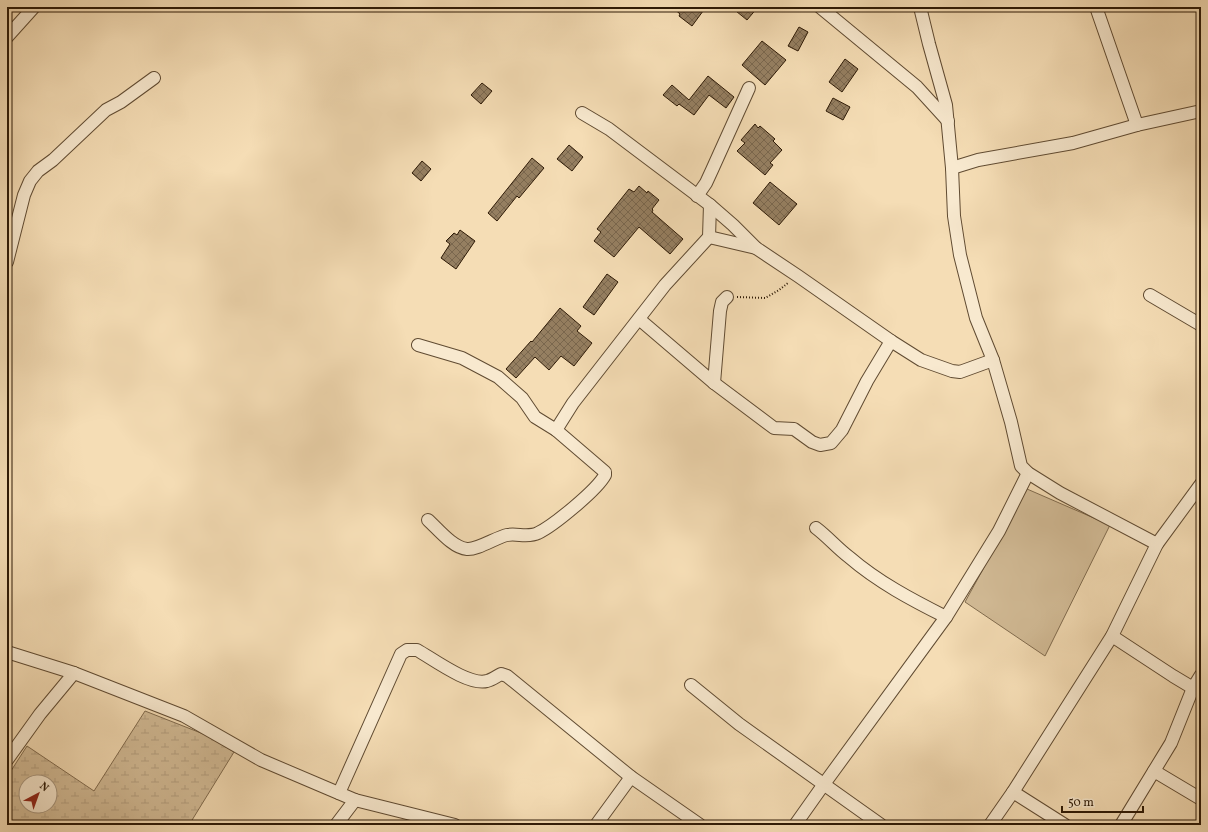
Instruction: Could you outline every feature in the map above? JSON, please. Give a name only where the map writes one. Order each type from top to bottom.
[{"type":"street","points":[[7,37],[34,7]]},
{"type":"street","points":[[820,7],[917,87],[948,121]]},
{"type":"street","points":[[920,7],[946,105],[952,168],[954,216],[960,255],[976,318],[993,360],[1011,422],[1020,464],[1028,473],[1060,493],[1157,544]]},
{"type":"street","points":[[1096,7],[1137,125]]},
{"type":"street","points":[[7,262],[24,194],[30,181],[38,171],[53,160],[106,110],[121,102],[154,78]]},
{"type":"street","points":[[697,196],[706,183],[749,88]]},
{"type":"street","points":[[952,168],[978,160],[1073,144],[1137,125],[1201,111]]},
{"type":"street","points":[[582,113],[609,129],[710,205],[756,248],[921,360],[952,371],[960,372],[993,360]]},
{"type":"street","points":[[556,430],[574,403],[665,285],[709,237],[710,205]]},
{"type":"street","points":[[709,237],[756,248]]},
{"type":"street","points":[[1150,295],[1201,325]]},
{"type":"street","points":[[714,383],[720,311],[722,302],[727,297]]},
{"type":"street","points":[[639,320],[714,383],[774,428],[794,428],[812,442],[820,445],[831,443],[842,430],[867,382],[891,341]]},
{"type":"street","points":[[418,345],[462,358],[498,377],[522,398],[535,417],[556,430],[605,472],[605,475],[589,494],[537,534],[523,536],[507,535],[468,550],[456,545],[428,520]]},
{"type":"street","points":[[795,825],[946,617],[999,531],[1028,473]]},
{"type":"street","points":[[990,825],[1013,792],[1112,636],[1157,544],[1201,484]]},
{"type":"street","points":[[816,528],[849,557],[900,593],[946,617]]},
{"type":"street","points":[[1112,636],[1193,688]]},
{"type":"street","points":[[339,793],[401,654],[407,650],[417,650],[466,679],[486,681],[501,674],[507,676],[631,777],[700,825]]},
{"type":"street","points":[[7,652],[74,673],[184,716],[261,760],[356,800],[455,825]]},
{"type":"street","points":[[7,760],[40,714],[74,673]]},
{"type":"street","points":[[1121,825],[1171,743],[1193,688],[1201,675]]},
{"type":"street","points":[[692,685],[739,724],[881,825]]},
{"type":"street","points":[[1154,771],[1201,799]]},
{"type":"street","points":[[596,825],[631,777]]},
{"type":"street","points":[[1013,792],[1065,825]]},
{"type":"street","points":[[336,825],[356,800]]},
{"type":"path","points":[[727,297],[732,295],[737,297],[765,298],[798,276]]},
{"type":"green space","points":[[1027,489],[1110,525],[1045,656],[965,602]]},
{"type":"green space","points":[[145,711],[206,735],[234,752],[189,825],[7,825],[7,777],[27,746],[94,791]]},
{"type":"building","points":[[672,7],[706,7],[692,26],[679,16],[680,14]]},
{"type":"building","points":[[731,7],[758,7],[747,20]]},
{"type":"building","points":[[799,27],[808,32],[798,51],[788,46]]},
{"type":"building","points":[[762,41],[786,60],[765,85],[742,65]]},
{"type":"building","points":[[845,59],[858,69],[842,92],[829,82]]},
{"type":"building","points":[[708,76],[734,97],[726,108],[709,95],[694,115],[679,104],[677,106],[663,95],[672,85],[689,100]]},
{"type":"building","points":[[482,83],[492,91],[481,104],[471,95]]},
{"type":"building","points":[[833,98],[850,107],[843,120],[826,111]]},
{"type":"building","points":[[755,124],[758,128],[760,126],[775,139],[773,141],[782,150],[770,163],[773,165],[765,175],[737,151],[745,143],[741,140]]},
{"type":"building","points":[[569,145],[583,157],[572,171],[557,159]]},
{"type":"building","points":[[532,158],[544,168],[519,198],[517,196],[497,221],[488,213]]},
{"type":"building","points":[[422,161],[431,169],[421,181],[412,173]]},
{"type":"building","points":[[770,182],[797,204],[779,225],[753,203]]},
{"type":"building","points":[[639,186],[659,200],[652,209],[652,212],[683,239],[670,254],[639,227],[614,257],[594,241],[601,232],[597,229],[629,189],[634,192]]},
{"type":"building","points":[[460,230],[475,241],[456,269],[441,258],[450,244],[446,241],[454,233],[457,235]]},
{"type":"building","points":[[607,274],[618,282],[594,315],[583,307]]},
{"type":"building","points":[[560,308],[581,326],[577,331],[592,343],[574,366],[561,356],[549,370],[535,357],[516,378],[506,369],[531,341],[532,342]]}]
